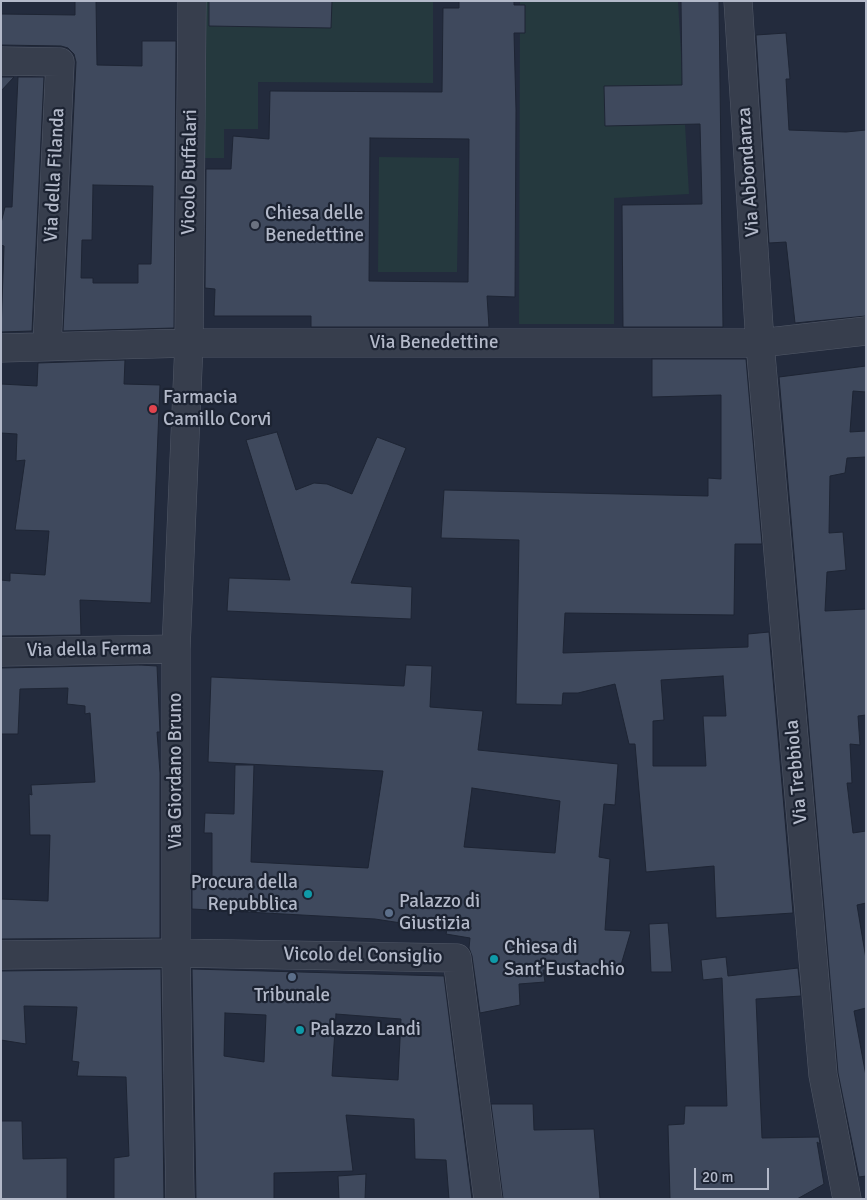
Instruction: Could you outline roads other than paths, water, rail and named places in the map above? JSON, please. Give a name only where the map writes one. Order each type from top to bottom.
[{"type":"street","name":"Vicolo Buffalari","points":[[188,343],[192,1]]},
{"type":"street","name":"Via Abbondanza","points":[[738,1],[760,343]]},
{"type":"street","name":"Via della Filanda","points":[[1,61],[60,62],[47,346]]},
{"type":"street","name":"Via Benedettine","points":[[1,348],[188,343],[760,343],[866,331]]},
{"type":"street","name":"Via Giordano Bruno","points":[[180,1199],[176,953],[176,649],[188,343]]},
{"type":"street","name":"Via Trebbiola","points":[[760,343],[823,1075],[848,1199]]},
{"type":"street","name":"Via della Ferma","points":[[1,652],[176,649]]},
{"type":"street","points":[[1,955],[176,953]]},
{"type":"street","name":"Vicolo del Consiglio","points":[[176,953],[457,958],[488,1199]]},
{"type":"street","points":[[848,1199],[866,1188]]},
{"type":"place","name":"Chiesa delle Benedettine","points":[[255,225]]},
{"type":"place","name":"Farmacia Camillo Corvi","points":[[153,409]]},
{"type":"place","name":"Procura della Repubblica","points":[[308,894]]},
{"type":"place","name":"Palazzo di Giustizia","points":[[389,913]]},
{"type":"place","name":"Chiesa di Sant'Eustachio","points":[[494,959]]},
{"type":"place","name":"Tribunale","points":[[292,977]]},
{"type":"place","name":"Palazzo Landi","points":[[300,1030]]}]
